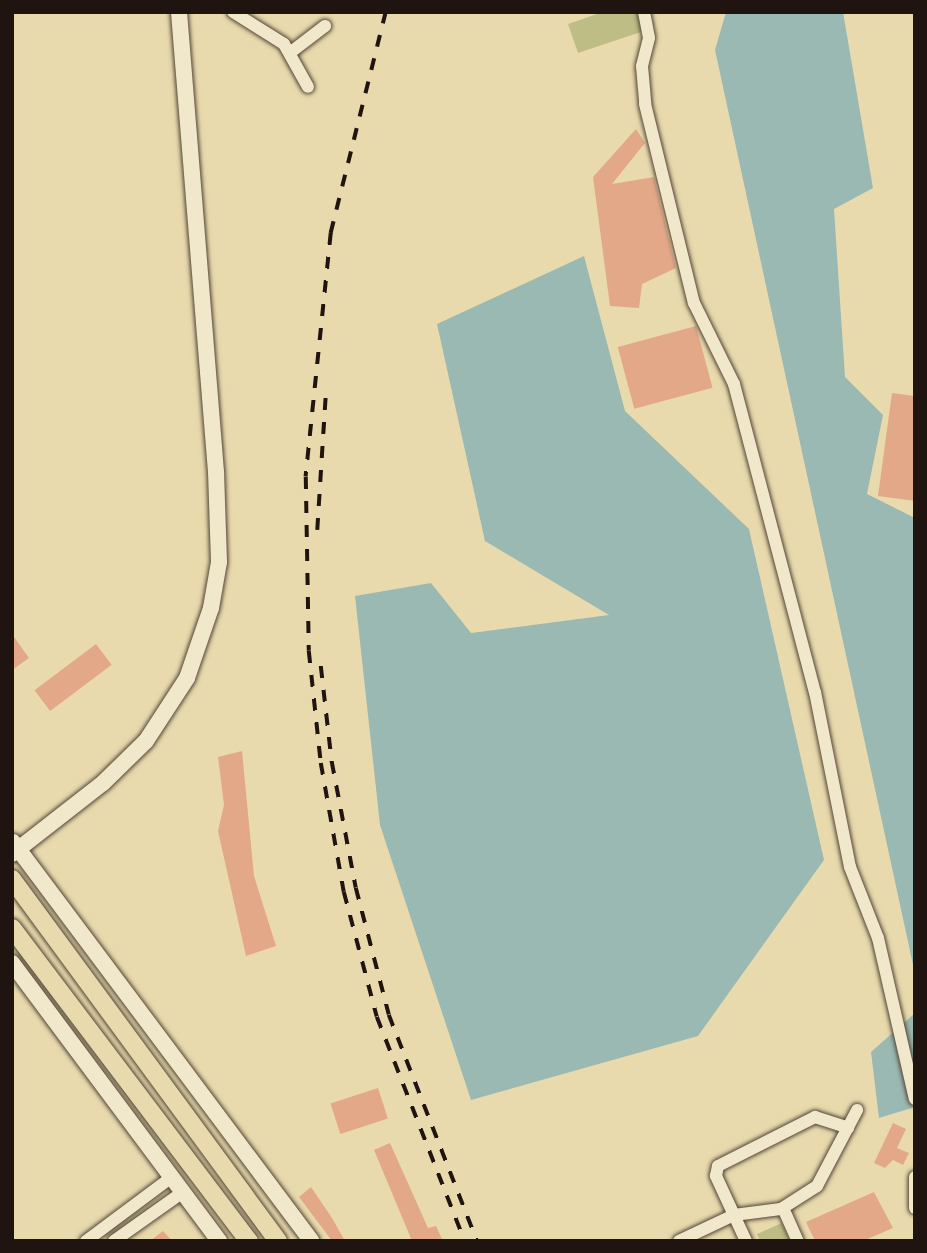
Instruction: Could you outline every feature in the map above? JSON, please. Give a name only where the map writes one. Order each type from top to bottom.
[{"type":"main road","points":[[12,879],[278,1241]]},
{"type":"main road","points":[[12,928],[249,1241]]},
{"type":"street","points":[[179,12],[216,472],[219,562],[211,608],[200,649],[166,716],[103,783],[14,848],[311,1241]]},
{"type":"street","points":[[233,12],[291,52],[309,87]]},
{"type":"street","points":[[644,12],[649,38],[642,66],[645,104],[694,303],[734,384],[815,692],[850,867],[878,938],[915,1099]]},
{"type":"street","points":[[291,52],[325,26]]},
{"type":"street","points":[[12,963],[219,1241]]},
{"type":"street","points":[[679,1241],[734,1214],[783,1208],[823,1182],[857,1110]]},
{"type":"street","points":[[746,1241],[716,1175],[721,1163],[815,1117],[848,1128]]},
{"type":"street","points":[[86,1241],[173,1177]]},
{"type":"street","points":[[915,1177],[915,1208]]},
{"type":"street","points":[[114,1241],[184,1192]]},
{"type":"street","points":[[783,1208],[798,1241]]},
{"type":"shaded area","points":[[603,12],[638,12],[644,31],[578,53],[568,24]]},
{"type":"shaded area","points":[[782,1223],[790,1241],[760,1241],[757,1234]]},
{"type":"water","points":[[726,12],[843,12],[873,188],[834,209],[845,377],[883,415],[867,494],[915,518],[915,974],[715,50]]},
{"type":"water","points":[[584,256],[625,411],[749,529],[824,860],[698,1036],[471,1100],[380,825],[355,596],[431,583],[471,633],[609,615],[485,541],[437,324]]},
{"type":"water","points":[[915,1013],[915,1107],[879,1118],[871,1052]]},
{"type":"building","points":[[636,129],[645,143],[612,184],[654,177],[676,268],[642,284],[639,308],[610,306],[593,177]]},
{"type":"building","points":[[696,326],[713,388],[634,409],[618,347]]},
{"type":"building","points":[[892,393],[915,396],[915,501],[878,496]]},
{"type":"building","points":[[12,634],[29,658],[12,670]]},
{"type":"building","points":[[96,644],[112,665],[50,711],[35,690]]},
{"type":"building","points":[[242,751],[254,876],[276,946],[246,956],[218,831],[224,805],[218,757]]},
{"type":"building","points":[[378,1088],[388,1118],[340,1134],[330,1103]]},
{"type":"building","points":[[893,1123],[906,1129],[897,1148],[909,1153],[903,1165],[893,1160],[885,1168],[874,1163]]},
{"type":"building","points":[[390,1143],[428,1228],[436,1226],[443,1241],[412,1241],[374,1150]]},
{"type":"building","points":[[311,1187],[345,1241],[332,1241],[299,1197]]},
{"type":"building","points":[[874,1192],[893,1228],[863,1241],[815,1241],[806,1222]]},
{"type":"building","points":[[163,1231],[172,1241],[150,1241]]},
{"type":"railway","points":[[386,12],[331,233],[306,477],[309,651],[321,763],[344,892],[377,1017],[465,1241]]},
{"type":"railway","points":[[317,530],[326,386]]},
{"type":"railway","points":[[321,666],[332,762],[356,888],[389,1015],[477,1241]]}]
